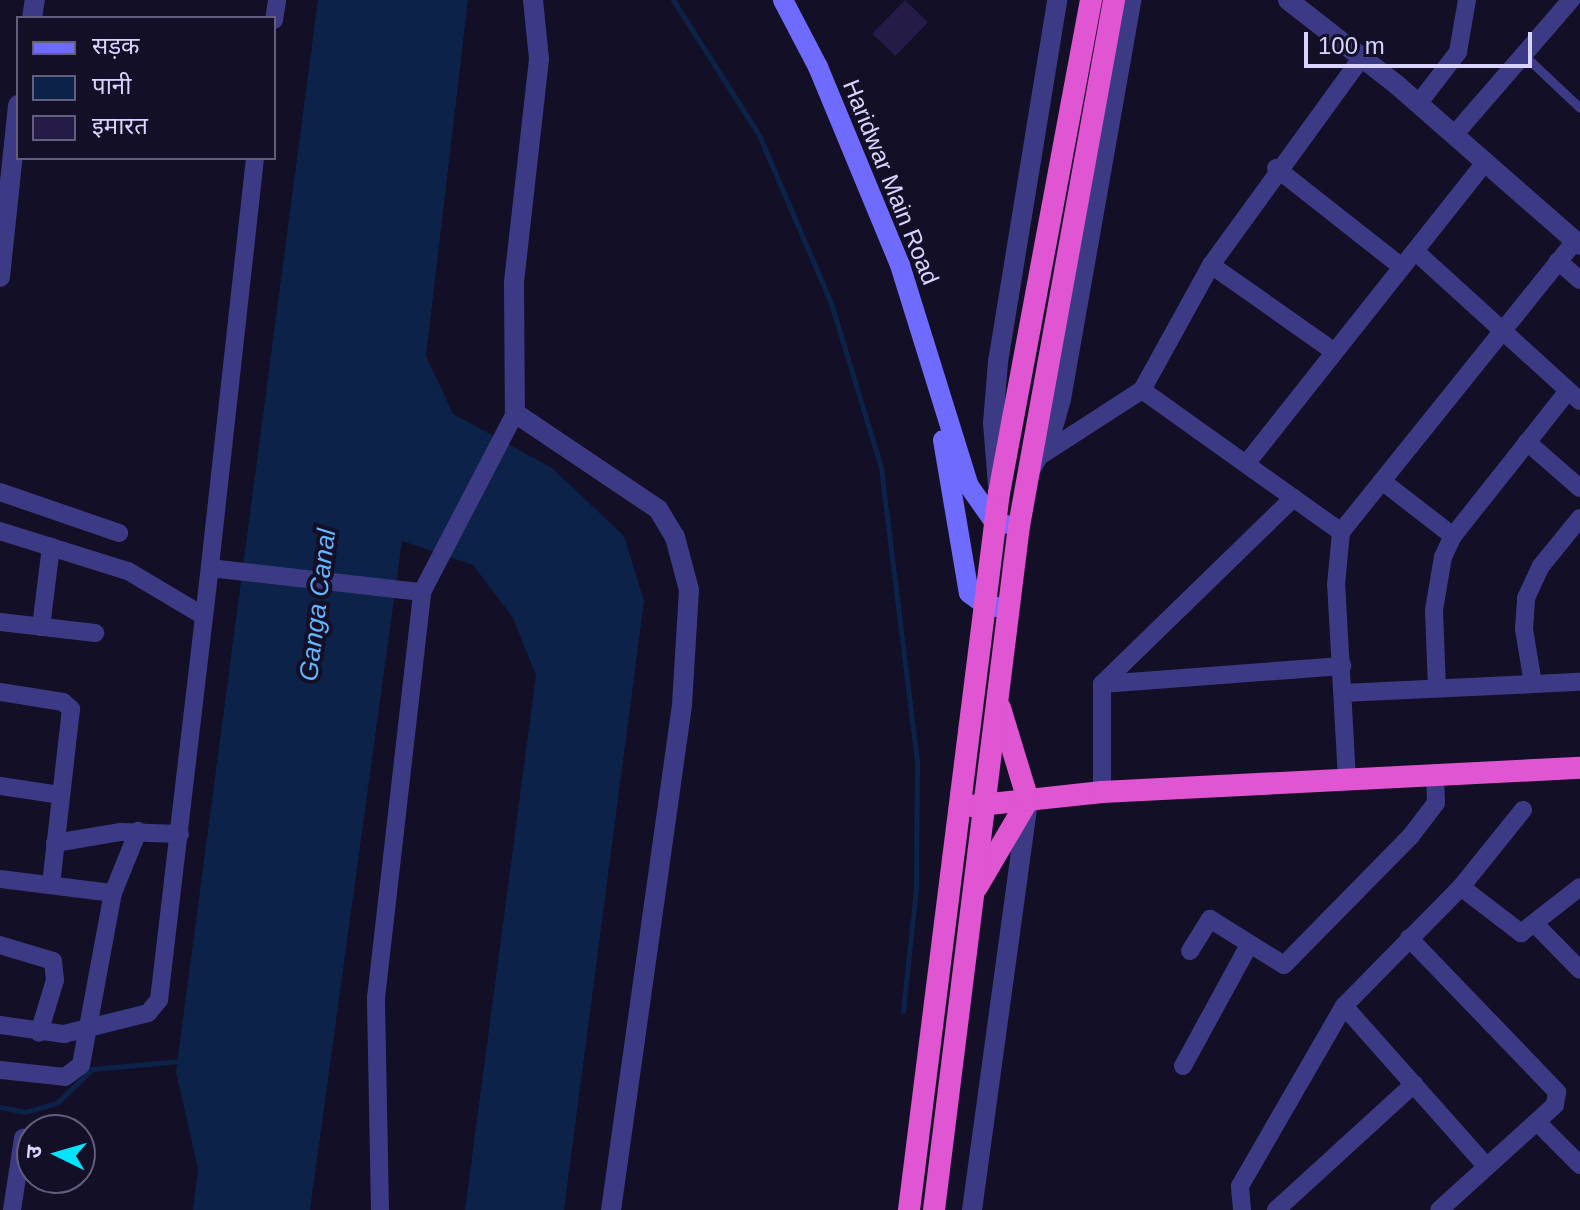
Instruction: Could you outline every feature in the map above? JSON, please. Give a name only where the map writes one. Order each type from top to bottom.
[{"type":"highway","points":[[934,1210],[972,895],[973,805],[985,605],[995,523],[1016,393],[1091,0]]},
{"type":"highway","points":[[909,1210],[973,805],[997,696],[1019,526],[1114,0]]},
{"type":"highway","points":[[972,895],[1028,800],[997,696]]},
{"type":"highway","points":[[973,805],[1102,792],[1580,768]]},
{"type":"main road","name":"Haridwar Main Road","points":[[783,0],[818,67],[900,265],[936,389],[969,486],[995,523]]},
{"type":"main road","name":"Haridwar Main Road","points":[[936,389],[969,593],[985,605]]},
{"type":"main road","points":[[995,523],[1019,526]]},
{"type":"main road","points":[[985,605],[1009,609]]},
{"type":"street","points":[[380,1210],[376,998],[422,592],[512,422],[514,283],[539,59],[533,0]]},
{"type":"street","points":[[999,493],[993,423],[998,362],[1057,0]]},
{"type":"street","points":[[1028,474],[1043,454],[1061,399],[1131,0]]},
{"type":"street","points":[[1288,0],[1362,57],[1578,243],[1558,261],[1500,331],[1341,532],[1336,585],[1347,779]]},
{"type":"street","points":[[1418,104],[1458,52],[1467,0]]},
{"type":"street","points":[[1454,135],[1571,0]]},
{"type":"street","points":[[1043,454],[1142,390],[1211,265],[1276,168],[1362,57]]},
{"type":"street","points":[[0,277],[5,159],[16,113]]},
{"type":"street","points":[[0,1025],[39,1033],[89,1030],[148,1013],[159,1000],[255,160]]},
{"type":"street","points":[[1246,464],[1485,162]]},
{"type":"street","points":[[1276,168],[1402,267]]},
{"type":"street","points":[[1415,251],[1574,396],[1527,442],[1453,536],[1434,610],[1437,688]]},
{"type":"street","points":[[1558,261],[1580,280]]},
{"type":"street","points":[[1211,265],[1335,352]]},
{"type":"street","points":[[1142,390],[1341,532]]},
{"type":"street","points":[[512,422],[658,509],[675,537],[689,590],[682,705],[611,1210]]},
{"type":"street","points":[[1527,442],[1580,488]]},
{"type":"street","points":[[1382,481],[1453,536]]},
{"type":"street","points":[[0,492],[119,533]]},
{"type":"street","points":[[1102,792],[1102,684],[1293,498]]},
{"type":"street","points":[[1533,684],[1524,629],[1526,598],[1541,566],[1580,518]]},
{"type":"street","points":[[0,531],[128,571],[202,615]]},
{"type":"street","points":[[41,627],[51,547]]},
{"type":"street","points":[[210,568],[400,592],[422,592]]},
{"type":"street","points":[[0,622],[95,633]]},
{"type":"street","points":[[1102,684],[1342,666]]},
{"type":"street","points":[[1343,693],[1580,682]]},
{"type":"street","points":[[0,692],[68,705],[51,884]]},
{"type":"street","points":[[1190,951],[1210,919],[1284,965],[1410,837],[1436,803],[1435,776]]},
{"type":"street","points":[[0,786],[61,795]]},
{"type":"street","points":[[972,1210],[1028,800]]},
{"type":"street","points":[[1242,1210],[1240,1186],[1344,1006],[1461,887],[1523,810]]},
{"type":"street","points":[[55,843],[138,831],[180,834]]},
{"type":"street","points":[[0,1070],[65,1077],[81,1065],[113,893],[138,831]]},
{"type":"street","points":[[0,879],[113,893]]},
{"type":"street","points":[[1461,887],[1519,933],[1535,924],[1580,887]]},
{"type":"street","points":[[1535,924],[1580,970]]},
{"type":"street","points":[[1409,938],[1556,1087],[1555,1105],[1485,1165],[1439,1210]]},
{"type":"street","points":[[0,945],[53,961],[55,980],[39,1033]]},
{"type":"street","points":[[1183,1066],[1249,945]]},
{"type":"street","points":[[1344,1006],[1485,1165]]},
{"type":"street","points":[[1276,1210],[1414,1084]]},
{"type":"street","points":[[1537,1122],[1580,1165]]},
{"type":"street","points":[[9,1164],[12,1210]]},
{"type":"lane","points":[[1524,55],[1580,108]]},
{"type":"water","name":"Ganga Canal","points":[[318,0],[468,0],[426,356],[453,414],[552,468],[624,536],[644,601],[564,1210],[465,1210],[536,675],[513,618],[473,565],[402,541],[310,1210],[193,1210],[198,1169],[176,1072]]},
{"type":"building","points":[[905,0],[928,22],[895,56],[872,34]]},
{"type":"waterway","points":[[673,0],[759,135],[831,303],[881,468],[917,762],[916,889],[903,1011]]},
{"type":"waterway","points":[[0,1107],[25,1112],[57,1103],[92,1069],[182,1061]]}]
